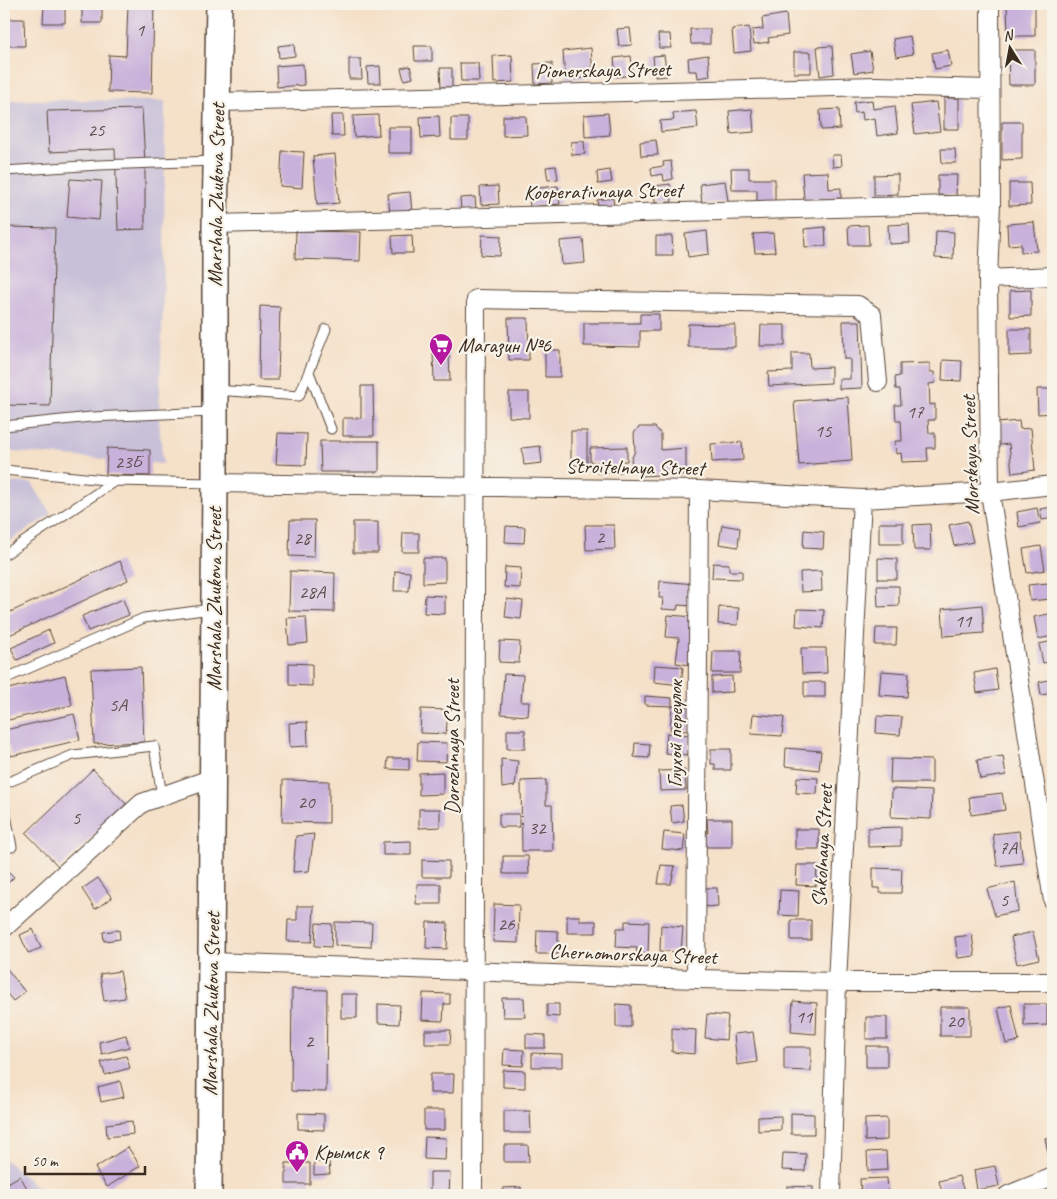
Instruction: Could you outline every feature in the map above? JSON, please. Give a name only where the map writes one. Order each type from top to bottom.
[{"type":"main road","name":"Marshala Zhukova Street","points":[[209,1195],[215,483],[215,224],[219,4]]},
{"type":"street","name":"Morskaya Street","points":[[990,4],[991,204],[988,280],[990,492],[1053,901]]},
{"type":"street","name":"Pionerskaya Street","points":[[218,102],[876,86],[989,89]]},
{"type":"street","name":"Kooperativnaya Street","points":[[215,224],[991,204]]},
{"type":"street","points":[[988,280],[1053,276]]},
{"type":"street","name":"Dorozhnaya Street","points":[[474,1195],[476,299],[858,305],[872,315],[878,382]]},
{"type":"street","name":"Stroitelnaya Street","points":[[215,483],[699,490],[862,499],[990,492],[1053,485]]},
{"type":"street","name":"Глухой переулок","points":[[696,979],[699,490]]},
{"type":"street","name":"Shkolnaya Street","points":[[831,1195],[837,982],[862,499]]},
{"type":"street","points":[[4,928],[142,803],[213,778]]},
{"type":"street","name":"Chernomorskaya Street","points":[[211,962],[696,979],[837,982],[1053,982]]},
{"type":"street","points":[[1008,1195],[1053,1177]]},
{"type":"lane","points":[[4,172],[99,165],[216,161]]},
{"type":"lane","points":[[4,426],[215,401],[299,396],[326,329]]},
{"type":"lane","points":[[309,372],[331,429]]},
{"type":"lane","points":[[4,470],[115,482],[215,483]]},
{"type":"lane","points":[[4,554],[115,482]]},
{"type":"lane","points":[[4,679],[144,618],[214,609]]},
{"type":"lane","points":[[4,784],[73,755],[154,746],[162,796]]},
{"type":"lane","points":[[4,806],[12,847]]},
{"type":"shaded area","points":[[4,101],[165,101],[164,272],[159,420],[163,464],[4,451]]},
{"type":"shaded area","points":[[4,482],[32,483],[51,514],[4,545]]},
{"type":"shaded area","points":[[4,1159],[47,1195],[4,1195]]},
{"type":"building","points":[[44,4],[65,4],[65,23],[43,23]]},
{"type":"building","points":[[82,4],[102,4],[102,23],[82,23]]},
{"type":"building","points":[[128,4],[154,4],[152,93],[108,92],[109,55],[126,56]]},
{"type":"building","points":[[1007,4],[1035,4],[1035,36],[1008,36]]},
{"type":"building","points":[[786,14],[788,35],[768,38],[769,42],[754,44],[752,30],[763,29],[762,18]]},
{"type":"building","points":[[4,19],[24,19],[25,46],[4,46]]},
{"type":"building","points":[[749,27],[751,51],[734,53],[732,29]]},
{"type":"building","points":[[630,28],[632,45],[619,46],[617,29]]},
{"type":"building","points":[[690,29],[710,29],[710,44],[691,44]]},
{"type":"building","points":[[658,34],[670,34],[671,48],[659,48]]},
{"type":"building","points":[[910,36],[913,54],[896,57],[893,39]]},
{"type":"building","points":[[294,44],[295,56],[279,58],[278,46]]},
{"type":"building","points":[[414,46],[432,46],[432,61],[415,61]]},
{"type":"building","points":[[832,46],[834,74],[820,76],[817,47]]},
{"type":"building","points":[[591,48],[593,77],[565,80],[563,51]]},
{"type":"building","points":[[948,50],[951,66],[935,69],[932,53]]},
{"type":"building","points":[[1008,50],[1035,50],[1035,85],[1009,85]]},
{"type":"building","points":[[870,51],[873,70],[854,73],[851,54]]},
{"type":"building","points":[[794,52],[811,52],[811,73],[794,73]]},
{"type":"building","points":[[512,55],[513,82],[494,83],[493,56]]},
{"type":"building","points":[[664,55],[667,76],[655,77],[653,56]]},
{"type":"building","points":[[708,55],[710,76],[698,78],[697,71],[689,71],[688,58]]},
{"type":"building","points":[[631,56],[633,75],[616,77],[614,58]]},
{"type":"building","points":[[349,59],[361,59],[362,79],[349,79]]},
{"type":"building","points":[[460,63],[478,63],[479,81],[461,81]]},
{"type":"building","points":[[552,63],[552,83],[535,84],[534,64]]},
{"type":"building","points":[[303,64],[304,85],[277,87],[276,66]]},
{"type":"building","points":[[380,66],[381,83],[368,83],[367,67]]},
{"type":"building","points":[[410,66],[413,78],[404,80],[401,68]]},
{"type":"building","points":[[440,68],[452,68],[452,87],[441,87]]},
{"type":"building","points":[[944,98],[959,98],[959,129],[944,129]]},
{"type":"building","points":[[872,100],[873,109],[895,106],[898,133],[877,136],[875,118],[863,120],[862,112],[855,113],[854,102]]},
{"type":"building","points":[[936,102],[940,131],[915,134],[911,105]]},
{"type":"building","points":[[142,109],[145,163],[145,229],[118,230],[115,149],[49,152],[47,111]]},
{"type":"building","points":[[752,109],[754,132],[731,134],[729,111]]},
{"type":"building","points":[[839,109],[840,129],[821,130],[820,110]]},
{"type":"building","points":[[696,111],[698,128],[661,132],[660,121],[674,120],[673,113]]},
{"type":"building","points":[[608,113],[610,135],[585,137],[584,115]]},
{"type":"building","points":[[331,115],[343,115],[344,136],[332,136]]},
{"type":"building","points":[[378,115],[379,135],[354,137],[353,116]]},
{"type":"building","points":[[439,116],[440,137],[421,138],[420,117]]},
{"type":"building","points":[[503,116],[526,116],[527,135],[503,136]]},
{"type":"building","points":[[451,118],[468,118],[468,140],[451,140]]},
{"type":"building","points":[[1002,122],[1022,122],[1022,159],[1002,160]]},
{"type":"building","points":[[388,127],[412,127],[412,153],[388,153]]},
{"type":"building","points":[[656,140],[658,155],[641,156],[640,142]]},
{"type":"building","points":[[584,141],[585,154],[572,155],[571,142]]},
{"type":"building","points":[[941,149],[955,149],[956,163],[942,163]]},
{"type":"building","points":[[282,151],[304,152],[302,188],[280,186]]},
{"type":"building","points":[[335,154],[339,203],[317,205],[313,156]]},
{"type":"building","points":[[832,155],[841,155],[842,166],[833,167]]},
{"type":"building","points":[[671,161],[673,179],[664,181],[663,174],[652,176],[651,168],[664,166],[663,162]]},
{"type":"building","points":[[556,166],[558,179],[548,180],[546,167]]},
{"type":"building","points":[[731,168],[749,168],[749,179],[775,179],[775,201],[757,201],[757,190],[732,190]]},
{"type":"building","points":[[610,170],[612,182],[598,184],[597,172]]},
{"type":"building","points":[[828,172],[829,189],[841,188],[841,198],[804,200],[802,173]]},
{"type":"building","points":[[898,174],[898,194],[874,195],[874,175]]},
{"type":"building","points":[[938,175],[957,175],[956,196],[938,195]]},
{"type":"building","points":[[70,179],[102,181],[99,220],[67,217]]},
{"type":"building","points":[[725,181],[728,201],[702,204],[700,184]]},
{"type":"building","points":[[1009,183],[1030,183],[1031,205],[1009,206]]},
{"type":"building","points":[[670,184],[672,202],[655,203],[654,186]]},
{"type":"building","points":[[498,186],[499,204],[481,205],[480,187]]},
{"type":"building","points":[[558,186],[560,204],[530,207],[528,189]]},
{"type":"building","points":[[410,192],[412,212],[390,214],[388,194]]},
{"type":"building","points":[[475,197],[476,209],[461,210],[460,198]]},
{"type":"building","points":[[613,198],[614,208],[599,210],[597,200]]},
{"type":"building","points":[[1034,222],[1037,251],[1021,252],[1021,244],[1008,245],[1007,224]]},
{"type":"building","points":[[909,224],[910,243],[889,244],[888,225]]},
{"type":"building","points":[[868,225],[869,245],[849,245],[848,226]]},
{"type":"building","points":[[4,227],[55,228],[50,406],[4,405]]},
{"type":"building","points":[[825,227],[826,246],[805,247],[804,229]]},
{"type":"building","points":[[296,231],[361,232],[360,261],[295,259]]},
{"type":"building","points":[[707,231],[709,254],[688,257],[685,234]]},
{"type":"building","points":[[936,231],[954,232],[953,259],[935,258]]},
{"type":"building","points":[[773,233],[775,252],[755,253],[753,234]]},
{"type":"building","points":[[412,235],[413,253],[393,253],[392,236]]},
{"type":"building","points":[[482,235],[501,236],[500,256],[481,255]]},
{"type":"building","points":[[656,236],[672,236],[673,255],[656,255]]},
{"type":"building","points":[[583,239],[585,263],[562,265],[560,241]]},
{"type":"building","points":[[1031,290],[1031,316],[1010,317],[1010,291]]},
{"type":"building","points":[[260,306],[280,307],[278,380],[259,380]]},
{"type":"building","points":[[640,314],[659,314],[659,331],[640,331],[640,347],[584,346],[584,323],[640,323]]},
{"type":"building","points":[[508,318],[528,318],[529,360],[509,360]]},
{"type":"building","points":[[843,321],[860,321],[862,388],[839,389],[839,379],[850,379],[850,359],[844,359]]},
{"type":"building","points":[[688,324],[735,325],[735,347],[688,347]]},
{"type":"building","points":[[761,325],[785,325],[785,346],[760,346]]},
{"type":"building","points":[[1009,329],[1031,329],[1031,355],[1009,356]]},
{"type":"building","points":[[545,350],[560,350],[560,377],[545,377]]},
{"type":"building","name":"Магазин №6","points":[[433,352],[449,352],[450,381],[434,381]]},
{"type":"building","points":[[792,353],[809,353],[810,368],[831,367],[831,383],[769,386],[768,372],[792,371]]},
{"type":"building","points":[[943,360],[962,361],[961,381],[942,380]]},
{"type":"building","points":[[930,363],[930,372],[934,372],[935,383],[929,384],[930,405],[935,404],[935,420],[928,420],[929,433],[935,433],[935,448],[927,448],[928,461],[902,462],[901,453],[896,454],[895,441],[902,441],[901,421],[896,421],[895,405],[901,405],[900,389],[896,389],[895,377],[900,376],[900,364]]},
{"type":"building","points":[[361,386],[373,386],[374,436],[343,436],[343,418],[361,418]]},
{"type":"building","points":[[1037,389],[1053,389],[1053,413],[1038,414]]},
{"type":"building","points":[[509,392],[529,392],[529,418],[509,417]]},
{"type":"building","points":[[848,397],[852,461],[799,465],[794,401]]},
{"type":"building","points":[[1019,421],[1020,429],[1031,428],[1035,470],[1012,473],[1009,444],[999,445],[997,423]]},
{"type":"building","points":[[639,427],[655,427],[661,434],[661,450],[686,448],[686,474],[638,476],[640,470],[633,465],[631,460],[635,451],[634,433]]},
{"type":"building","points":[[571,431],[587,431],[587,465],[571,465]]},
{"type":"building","points":[[278,433],[307,434],[306,465],[276,464]]},
{"type":"building","points":[[320,441],[379,441],[379,472],[321,472]]},
{"type":"building","points":[[742,442],[743,460],[712,462],[711,444]]},
{"type":"building","points":[[540,446],[542,463],[524,465],[522,448]]},
{"type":"building","points":[[627,447],[627,461],[621,461],[621,473],[597,473],[597,462],[590,462],[590,448]]},
{"type":"building","points":[[107,448],[150,450],[150,476],[106,475]]},
{"type":"building","points":[[1053,507],[1053,518],[1042,520],[1040,509]]},
{"type":"building","points":[[1037,508],[1040,523],[1019,527],[1017,512]]},
{"type":"building","points":[[290,520],[315,520],[314,557],[289,556]]},
{"type":"building","points":[[968,521],[973,542],[954,546],[949,525]]},
{"type":"building","points":[[353,522],[378,522],[378,553],[353,553]]},
{"type":"building","points":[[879,523],[903,523],[903,544],[879,544]]},
{"type":"building","points":[[930,524],[931,550],[914,550],[913,525]]},
{"type":"building","points":[[585,525],[614,525],[615,549],[586,550]]},
{"type":"building","points":[[722,525],[740,528],[738,547],[719,544]]},
{"type":"building","points":[[506,526],[525,527],[524,543],[505,542]]},
{"type":"building","points":[[804,530],[824,532],[823,549],[803,548]]},
{"type":"building","points":[[403,533],[419,533],[419,552],[402,552]]},
{"type":"building","points":[[1041,546],[1045,570],[1027,573],[1023,549]]},
{"type":"building","points":[[423,558],[445,558],[445,582],[423,583]]},
{"type":"building","points":[[878,558],[897,559],[897,579],[878,579]]},
{"type":"building","points":[[120,561],[128,580],[5,637],[4,615]]},
{"type":"building","points":[[713,563],[729,564],[729,571],[742,571],[742,579],[712,578]]},
{"type":"building","points":[[505,567],[521,568],[520,588],[504,587]]},
{"type":"building","points":[[290,571],[335,573],[334,612],[289,611]]},
{"type":"building","points":[[395,571],[410,572],[409,591],[394,591]]},
{"type":"building","points":[[821,571],[822,591],[801,592],[800,572]]},
{"type":"building","points":[[660,581],[695,584],[693,606],[678,605],[677,610],[662,609],[663,598],[659,598]]},
{"type":"building","points":[[1048,583],[1050,599],[1030,601],[1028,585]]},
{"type":"building","points":[[877,586],[899,586],[899,606],[878,607]]},
{"type":"building","points":[[425,595],[445,596],[445,614],[424,613]]},
{"type":"building","points":[[123,599],[129,615],[88,631],[82,616]]},
{"type":"building","points":[[507,599],[523,601],[521,619],[505,617]]},
{"type":"building","points":[[982,605],[984,633],[944,636],[942,609]]},
{"type":"building","points":[[719,607],[739,608],[738,625],[718,624]]},
{"type":"building","points":[[797,609],[824,610],[823,628],[796,626]]},
{"type":"building","points":[[1053,613],[1053,636],[1038,639],[1034,617]]},
{"type":"building","points":[[668,615],[695,617],[690,665],[676,663],[679,638],[666,637]]},
{"type":"building","points":[[306,617],[308,643],[289,645],[287,618]]},
{"type":"building","points":[[876,628],[897,628],[896,645],[875,645]]},
{"type":"building","points":[[49,630],[54,643],[17,660],[11,648]]},
{"type":"building","points":[[500,641],[520,642],[519,663],[499,662]]},
{"type":"building","points":[[1053,641],[1053,661],[1043,663],[1039,644]]},
{"type":"building","points":[[801,648],[826,648],[827,673],[802,674]]},
{"type":"building","points":[[713,651],[741,651],[740,673],[712,673]]},
{"type":"building","points":[[289,663],[312,664],[312,686],[289,685]]},
{"type":"building","points":[[655,665],[683,667],[681,685],[654,682]]},
{"type":"building","points":[[141,667],[144,742],[94,744],[91,669]]},
{"type":"building","points":[[995,669],[998,690],[977,693],[974,673]]},
{"type":"building","points":[[881,671],[909,673],[907,697],[879,695]]},
{"type":"building","points":[[504,674],[523,675],[521,702],[529,702],[528,716],[501,714]]},
{"type":"building","points":[[65,675],[72,705],[4,721],[4,690]]},
{"type":"building","points":[[732,676],[733,692],[712,693],[712,677]]},
{"type":"building","points":[[1053,679],[1053,693],[1041,695],[1039,682]]},
{"type":"building","points":[[804,682],[825,682],[825,697],[804,697]]},
{"type":"building","points":[[645,696],[672,698],[672,706],[645,705]]},
{"type":"building","points":[[672,706],[692,707],[690,731],[670,730]]},
{"type":"building","points":[[421,709],[448,710],[446,734],[420,733]]},
{"type":"building","points":[[74,714],[80,740],[11,756],[5,730]]},
{"type":"building","points":[[753,714],[784,717],[782,736],[751,734]]},
{"type":"building","points":[[877,716],[902,717],[900,735],[876,733]]},
{"type":"building","points":[[307,722],[308,746],[290,747],[289,723]]},
{"type":"building","points":[[507,730],[525,730],[525,749],[507,749]]},
{"type":"building","points":[[667,733],[690,735],[688,755],[665,753]]},
{"type":"building","points":[[418,742],[447,743],[446,762],[417,761]]},
{"type":"building","points":[[635,743],[650,744],[649,758],[634,757]]},
{"type":"building","points":[[786,748],[821,751],[819,770],[785,766]]},
{"type":"building","points":[[711,749],[731,749],[731,770],[715,770],[715,764],[711,764]]},
{"type":"building","points":[[1003,756],[1006,775],[980,779],[977,760]]},
{"type":"building","points":[[388,758],[409,758],[409,770],[387,769]]},
{"type":"building","points":[[501,759],[518,761],[515,786],[502,788]]},
{"type":"building","points":[[891,759],[932,760],[932,783],[890,783]]},
{"type":"building","points":[[93,769],[126,804],[60,868],[26,833]]},
{"type":"building","points":[[685,770],[686,790],[660,791],[659,771]]},
{"type":"building","points":[[443,772],[443,794],[419,795],[419,773]]},
{"type":"building","points":[[797,777],[818,778],[817,794],[796,793]]},
{"type":"building","points":[[283,780],[329,781],[329,823],[282,822]]},
{"type":"building","points":[[546,780],[546,805],[552,805],[553,851],[522,851],[521,781]]},
{"type":"building","points":[[892,789],[932,791],[931,819],[891,817]]},
{"type":"building","points":[[1002,793],[1005,810],[971,815],[969,797]]},
{"type":"building","points":[[682,805],[684,821],[672,823],[670,806]]},
{"type":"building","points":[[419,809],[440,809],[440,827],[419,828]]},
{"type":"building","points":[[499,814],[519,814],[519,827],[499,827]]},
{"type":"building","points":[[707,819],[732,819],[732,847],[703,847],[703,833],[708,833]]},
{"type":"building","points":[[901,827],[901,846],[868,847],[868,828]]},
{"type":"building","points":[[795,829],[819,829],[819,849],[795,849]]},
{"type":"building","points":[[1019,831],[1023,863],[997,866],[993,834]]},
{"type":"building","points":[[664,832],[685,834],[683,851],[662,849]]},
{"type":"building","points":[[314,834],[309,871],[293,872],[296,836]]},
{"type":"building","points":[[411,841],[411,855],[383,855],[383,842]]},
{"type":"building","points":[[503,856],[528,856],[529,874],[503,874]]},
{"type":"building","points":[[422,860],[449,861],[449,877],[422,877]]},
{"type":"building","points":[[661,865],[675,866],[671,884],[658,884]]},
{"type":"building","points":[[797,865],[817,865],[816,886],[796,885]]},
{"type":"building","points":[[4,867],[14,877],[4,887]]},
{"type":"building","points":[[873,868],[902,869],[901,893],[880,893],[880,888],[873,888]]},
{"type":"building","points":[[98,878],[112,898],[95,909],[82,889]]},
{"type":"building","points":[[1015,882],[1018,911],[995,916],[987,889]]},
{"type":"building","points":[[417,884],[441,884],[441,904],[416,904]]},
{"type":"building","points":[[703,888],[717,888],[718,906],[703,907]]},
{"type":"building","points":[[780,890],[799,891],[798,916],[779,915]]},
{"type":"building","points":[[494,904],[519,905],[518,943],[493,942]]},
{"type":"building","points":[[297,906],[314,906],[312,942],[287,941],[288,920],[297,920]]},
{"type":"building","points":[[567,916],[580,916],[580,921],[596,921],[596,933],[567,933]]},
{"type":"building","points":[[791,920],[811,920],[811,940],[791,940]]},
{"type":"building","points":[[625,921],[649,922],[648,954],[636,954],[637,948],[616,947],[617,928],[625,928]]},
{"type":"building","points":[[335,922],[372,923],[371,947],[335,945]]},
{"type":"building","points":[[427,922],[448,923],[447,949],[426,948]]},
{"type":"building","points":[[316,923],[332,924],[331,947],[315,946]]},
{"type":"building","points":[[661,925],[683,927],[681,952],[660,951]]},
{"type":"building","points":[[33,929],[41,948],[28,953],[20,935]]},
{"type":"building","points":[[119,930],[120,939],[104,941],[103,932]]},
{"type":"building","points":[[537,930],[558,931],[558,954],[536,954]]},
{"type":"building","points":[[1033,932],[1039,959],[1017,964],[1011,937]]},
{"type":"building","points":[[972,935],[975,956],[958,958],[955,937]]},
{"type":"building","points":[[4,965],[25,992],[13,1001],[4,990]]},
{"type":"building","points":[[120,971],[125,998],[104,1001],[100,974]]},
{"type":"building","points":[[292,989],[327,990],[326,1092],[291,1091]]},
{"type":"building","points":[[423,993],[450,994],[450,1004],[444,1004],[443,1021],[422,1020]]},
{"type":"building","points":[[341,994],[357,994],[357,1018],[341,1018]]},
{"type":"building","points":[[502,998],[524,998],[525,1017],[503,1017]]},
{"type":"building","points":[[793,1001],[817,1003],[816,1034],[791,1032]]},
{"type":"building","points":[[378,1004],[400,1005],[399,1024],[378,1023]]},
{"type":"building","points":[[547,1004],[559,1004],[559,1017],[547,1016]]},
{"type":"building","points":[[616,1004],[631,1005],[631,1027],[616,1027]]},
{"type":"building","points":[[1024,1004],[1047,1004],[1047,1025],[1024,1026]]},
{"type":"building","points":[[1011,1005],[1019,1041],[1006,1044],[998,1008]]},
{"type":"building","points":[[940,1007],[970,1007],[970,1036],[940,1036]]},
{"type":"building","points":[[707,1014],[728,1016],[726,1040],[705,1038]]},
{"type":"building","points":[[866,1017],[887,1017],[887,1039],[866,1039]]},
{"type":"building","points":[[672,1028],[696,1030],[695,1054],[672,1052]]},
{"type":"building","points":[[425,1030],[451,1030],[450,1044],[425,1044]]},
{"type":"building","points":[[753,1032],[757,1062],[737,1065],[734,1034]]},
{"type":"building","points":[[526,1034],[545,1035],[545,1048],[526,1048]]},
{"type":"building","points":[[126,1035],[129,1047],[102,1054],[99,1042]]},
{"type":"building","points":[[866,1046],[887,1046],[887,1067],[866,1067]]},
{"type":"building","points":[[784,1047],[811,1047],[811,1071],[784,1070]]},
{"type":"building","points":[[504,1049],[524,1050],[523,1066],[503,1065]]},
{"type":"building","points":[[532,1053],[562,1054],[562,1067],[532,1067]]},
{"type":"building","points":[[126,1056],[130,1068],[105,1075],[101,1062]]},
{"type":"building","points":[[503,1070],[525,1071],[525,1088],[503,1087]]},
{"type":"building","points":[[430,1074],[454,1074],[453,1093],[430,1093]]},
{"type":"building","points":[[120,1081],[124,1097],[101,1102],[98,1087]]},
{"type":"building","points":[[424,1110],[445,1110],[445,1130],[424,1130]]},
{"type":"building","points":[[504,1111],[530,1111],[531,1133],[504,1133]]},
{"type":"building","points":[[298,1113],[324,1114],[324,1130],[298,1129]]},
{"type":"building","points":[[791,1113],[814,1114],[814,1134],[791,1134]]},
{"type":"building","points":[[781,1116],[781,1130],[758,1131],[758,1117]]},
{"type":"building","points":[[887,1118],[887,1140],[865,1141],[865,1119]]},
{"type":"building","points":[[132,1121],[133,1134],[107,1137],[106,1124]]},
{"type":"building","points":[[425,1137],[446,1138],[445,1160],[424,1159]]},
{"type":"building","points":[[1053,1137],[1053,1161],[1050,1162],[1045,1138]]},
{"type":"building","points":[[504,1145],[528,1145],[529,1162],[504,1162]]},
{"type":"building","points":[[128,1147],[140,1166],[107,1187],[95,1168]]},
{"type":"building","points":[[886,1151],[887,1170],[868,1171],[867,1152]]},
{"type":"building","points":[[783,1153],[806,1154],[805,1171],[782,1170]]},
{"type":"building","points":[[314,1162],[329,1162],[330,1174],[314,1175]]},
{"type":"building","points":[[286,1163],[310,1163],[310,1184],[286,1184]]},
{"type":"building","points":[[995,1166],[999,1186],[977,1190],[974,1170]]},
{"type":"building","points":[[430,1172],[450,1172],[449,1195],[430,1195]]},
{"type":"building","points":[[20,1176],[31,1195],[5,1195],[4,1185]]},
{"type":"building","points":[[959,1176],[965,1195],[943,1195],[939,1181]]},
{"type":"building","points":[[887,1178],[888,1192],[861,1193],[860,1179]]},
{"type":"building","points":[[787,1186],[813,1187],[813,1195],[787,1195]]},
{"type":"building","points":[[521,1187],[521,1195],[503,1195],[503,1188]]},
{"type":"building","points":[[113,1193],[126,1194],[126,1195],[113,1195]]},
{"type":"place","name":"Магазин №6","points":[[441,366]]},
{"type":"place","name":"Крымск 9","points":[[297,1173]]}]
